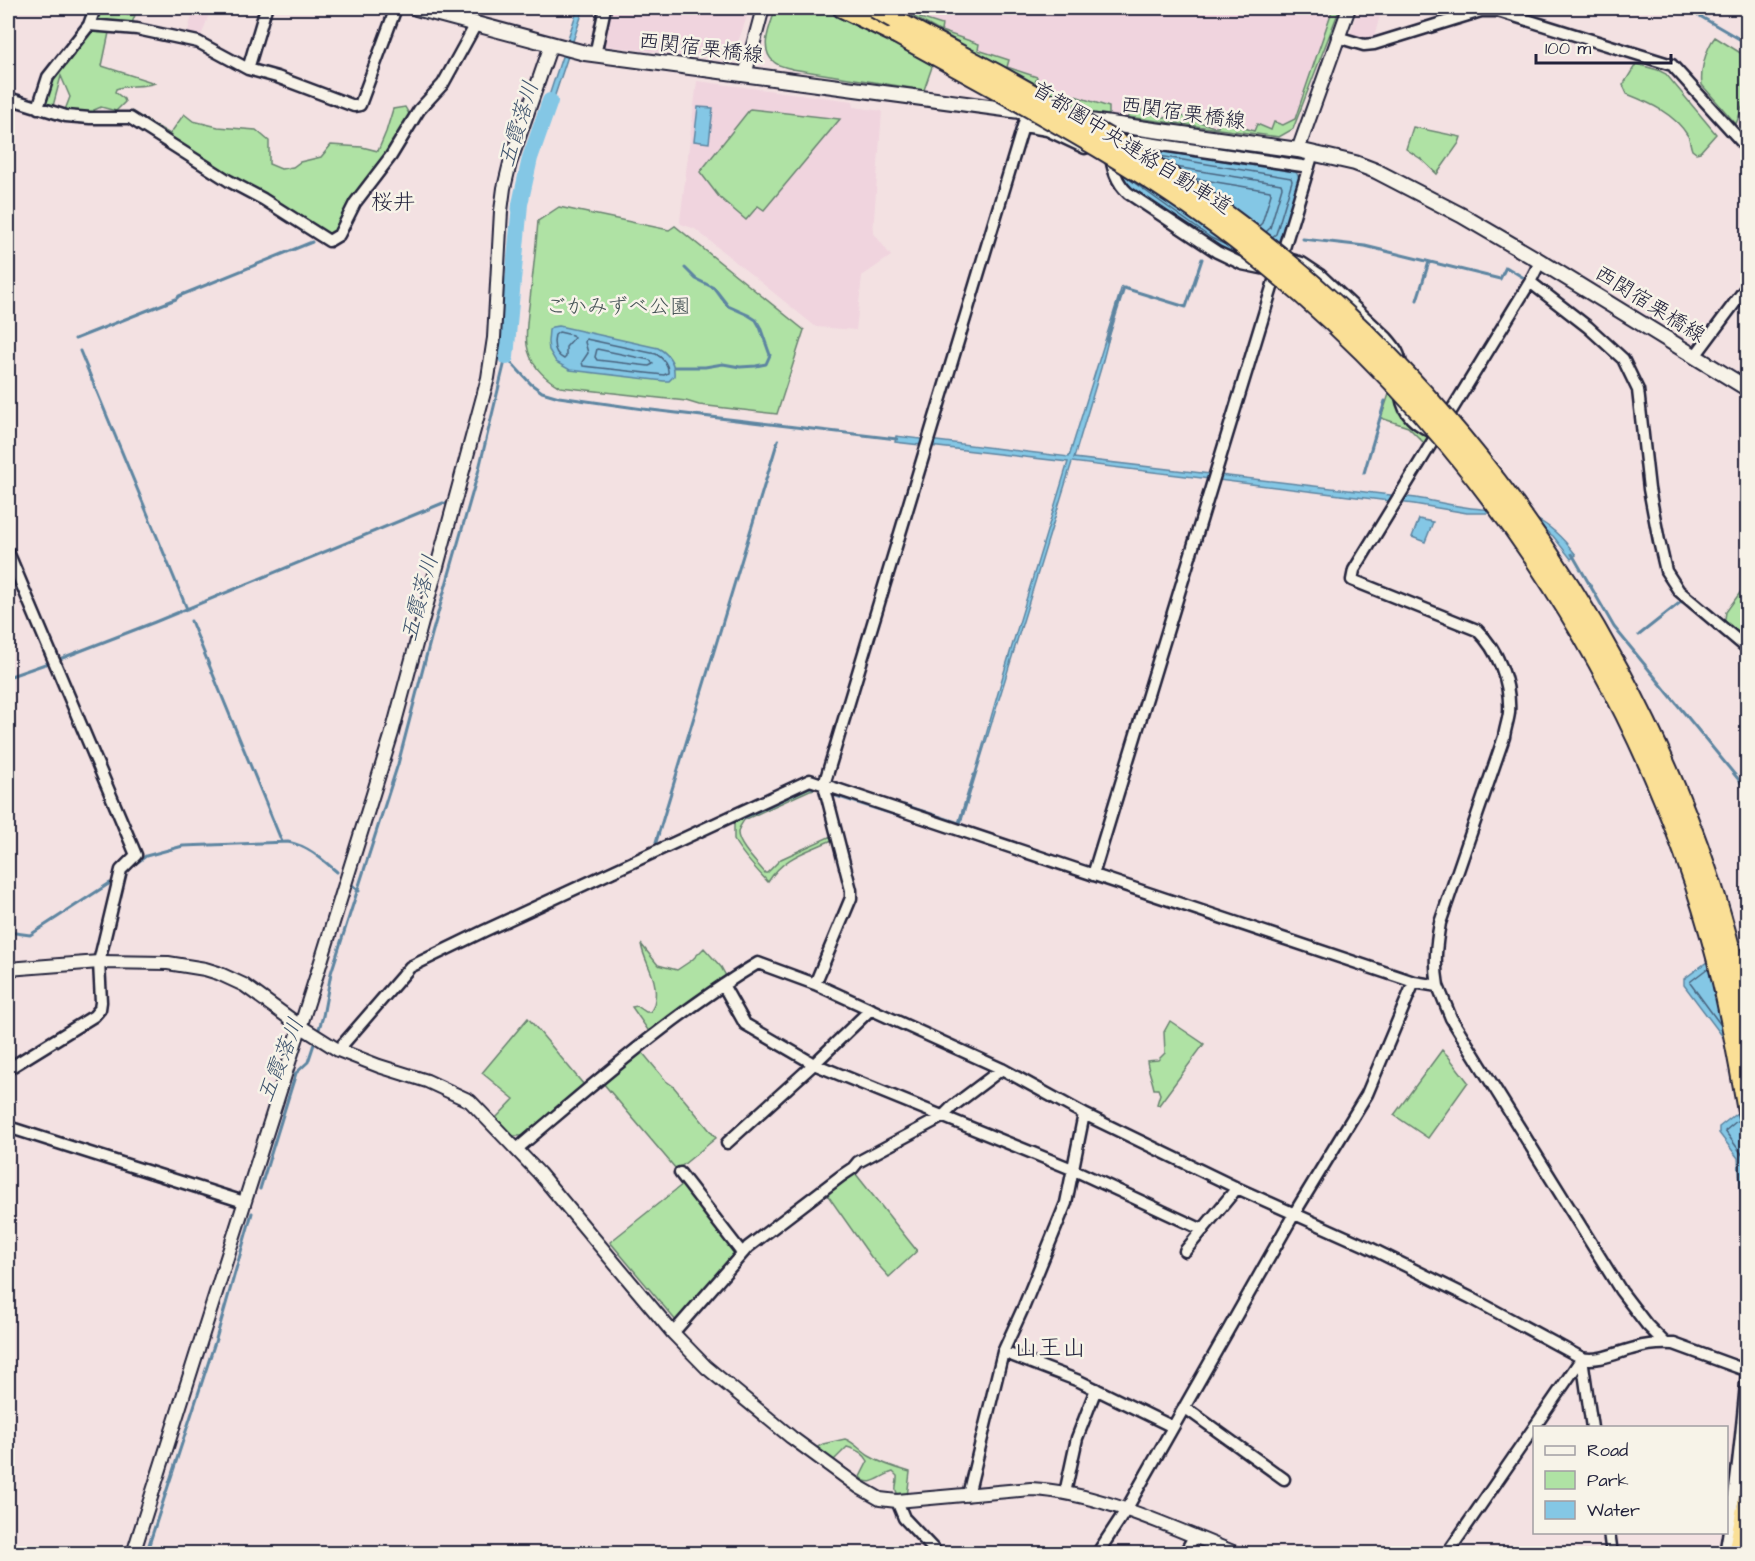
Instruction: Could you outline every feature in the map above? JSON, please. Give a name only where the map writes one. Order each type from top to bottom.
[{"type":"highway","points":[[842,8],[896,34]]},
{"type":"highway","name":"首都圏中央連絡自動車道","points":[[849,8],[1079,136],[1165,190],[1234,239],[1303,295],[1364,352],[1416,407],[1472,472],[1519,535],[1577,626],[1640,746],[1692,880],[1716,960],[1734,1036],[1748,1118]]},
{"type":"highway","name":"首都圏中央連絡自動車道","points":[[874,8],[1087,124],[1174,178],[1244,228],[1313,284],[1428,398],[1482,462],[1532,528],[1578,598],[1627,683],[1655,740],[1709,874],[1733,956],[1748,1022]]},
{"type":"highway","points":[[1737,1554],[1748,1498]]},
{"type":"main road","name":"西関宿栗橋線","points":[[416,8],[446,12],[476,24],[553,46],[595,55],[745,75],[1026,119],[1298,150],[1311,160],[1355,163],[1386,175],[1461,215],[1748,389]]},
{"type":"street","points":[[38,108],[48,77],[89,25],[95,8]]},
{"type":"street","points":[[248,69],[266,8]]},
{"type":"street","points":[[89,25],[136,29],[198,42],[248,69],[277,77],[354,106],[360,105],[396,8]]},
{"type":"street","points":[[595,55],[605,8]]},
{"type":"street","points":[[745,75],[763,8]]},
{"type":"street","points":[[1298,150],[1349,8]]},
{"type":"street","points":[[1338,37],[1364,45],[1374,44],[1481,11],[1498,11],[1672,65],[1748,149]]},
{"type":"street","points":[[8,98],[66,116],[129,118],[329,241],[339,235],[355,202],[392,156],[419,110],[443,84],[476,24]]},
{"type":"street","points":[[133,1554],[244,1202],[303,1027],[318,971],[392,733],[482,405],[492,358],[504,188],[510,163],[553,46]]},
{"type":"street","points":[[815,984],[851,898],[824,785],[1026,119],[1088,150],[1100,151],[1125,143],[1142,142],[1311,160],[1093,875]]},
{"type":"street","points":[[1109,149],[1116,179],[1128,193],[1217,252],[1242,264],[1278,272]]},
{"type":"street","points":[[1282,257],[1312,268],[1397,349],[1401,361],[1402,405],[1414,422],[1437,435]]},
{"type":"street","points":[[1540,261],[1530,282],[1354,570],[1352,580],[1477,630],[1486,638],[1498,660],[1505,678],[1509,712],[1504,736],[1440,923],[1435,968],[1438,986],[1451,1018],[1621,1291],[1647,1325],[1665,1343]]},
{"type":"street","points":[[1530,282],[1588,327],[1623,359],[1638,390],[1649,489],[1666,571],[1679,591],[1748,649]]},
{"type":"street","points":[[1695,356],[1748,285]]},
{"type":"street","points":[[8,552],[136,855],[121,870],[99,962],[100,1009],[94,1016],[8,1069]]},
{"type":"street","points":[[338,1050],[410,967],[810,780],[1414,982],[1438,986]]},
{"type":"street","points":[[8,969],[99,962],[168,963],[189,965],[218,973],[244,985],[338,1050],[427,1081],[470,1101],[539,1173],[673,1333],[706,1366],[791,1437],[859,1487],[880,1498],[897,1501],[1031,1489],[1051,1490],[1126,1510],[1238,1554]]},
{"type":"street","points":[[517,1149],[651,1037],[723,985],[758,963],[815,984],[1002,1069],[1084,1114],[1237,1188],[1366,1246],[1582,1358],[1596,1359],[1654,1343],[1665,1343],[1674,1344],[1747,1371],[1742,1438],[1725,1554]]},
{"type":"street","points":[[1097,1554],[1126,1510],[1294,1214],[1367,1094],[1414,982]]},
{"type":"street","points":[[723,985],[745,1024],[814,1064],[1072,1169],[1203,1230]]},
{"type":"street","points":[[727,1143],[871,1009]]},
{"type":"street","points":[[673,1333],[742,1253],[858,1162],[942,1117],[1002,1069]]},
{"type":"street","points":[[968,1495],[1003,1352],[1066,1203],[1084,1114]]},
{"type":"street","points":[[8,1128],[244,1202]]},
{"type":"street","points":[[680,1173],[742,1253]]},
{"type":"street","points":[[1185,1251],[1237,1188]]},
{"type":"street","points":[[1003,1352],[1096,1389],[1173,1427]]},
{"type":"street","points":[[1582,1358],[1592,1426]]},
{"type":"street","points":[[1535,1426],[1582,1358]]},
{"type":"street","points":[[1065,1493],[1077,1438],[1096,1389]]},
{"type":"street","points":[[1184,1407],[1284,1479]]},
{"type":"street","points":[[1447,1554],[1533,1429]]},
{"type":"street","points":[[897,1501],[904,1518],[938,1554]]},
{"type":"street","points":[[1609,1534],[1612,1554]]},
{"type":"street","points":[[1184,1554],[1194,1537]]},
{"type":"shaded area","points":[[194,8],[210,11],[200,40],[186,38]]},
{"type":"shaded area","points":[[608,8],[750,8],[737,45],[722,57],[709,58],[605,46],[601,41]]},
{"type":"shaded area","points":[[898,8],[1340,8],[1293,129],[1279,137],[1084,112]]},
{"type":"shaded area","points":[[1358,8],[1382,8],[1373,41],[1365,42],[1350,35]]},
{"type":"shaded area","points":[[697,81],[853,101],[854,107],[882,111],[873,232],[891,256],[862,276],[856,330],[816,327],[695,229],[681,224]]},
{"type":"green space","points":[[98,8],[104,8],[102,14],[126,11],[128,15],[135,15],[131,26],[97,21],[95,20]]},
{"type":"green space","points":[[776,8],[828,8],[933,64],[924,90],[792,69],[774,62],[769,57],[766,43]]},
{"type":"green space","points":[[898,8],[930,8],[928,13],[922,12],[920,18],[942,25],[941,31],[979,44],[978,50],[1009,60],[1007,67],[1037,77],[1035,83],[1109,107],[1109,115],[1084,112]]},
{"type":"green space","points":[[1333,8],[1340,8],[1293,129],[1279,137],[1128,117],[1128,114],[1125,114],[1127,105],[1179,122],[1182,116],[1218,127],[1220,120],[1254,131],[1257,124],[1271,130],[1274,122],[1283,125],[1295,119]]},
{"type":"green space","points":[[110,28],[102,66],[155,83],[116,89],[115,92],[125,102],[116,111],[101,107],[94,110],[95,113],[91,116],[45,107],[44,98],[52,78],[67,57],[89,32],[95,29]],"holes":[[[61,76],[70,97],[65,110],[53,106]]]},
{"type":"green space","points":[[1715,37],[1747,57],[1747,95],[1736,124],[1702,85],[1704,60]]},
{"type":"green space","points":[[1636,64],[1666,74],[1716,134],[1700,152],[1696,153],[1692,150],[1683,128],[1669,115],[1627,94],[1623,85]]},
{"type":"green space","points":[[405,107],[409,114],[408,119],[396,142],[367,178],[341,228],[326,235],[137,118],[131,111],[170,134],[184,114],[193,121],[218,127],[256,130],[269,141],[269,164],[281,169],[321,157],[331,145],[362,147],[378,151],[393,109]]},
{"type":"green space","points":[[750,109],[840,119],[764,210],[758,206],[746,220],[719,197],[700,172]]},
{"type":"green space","points":[[1413,127],[1461,137],[1437,174],[1406,149]]},
{"type":"green space","name":"ごかみずべ公園","points":[[559,207],[669,230],[675,226],[804,330],[777,414],[560,387],[543,375],[531,359],[526,340],[527,322],[538,221]]},
{"type":"green space","points":[[1391,388],[1429,436],[1425,444],[1408,427],[1381,418]]},
{"type":"green space","points":[[1747,583],[1747,645],[1724,625],[1726,612]]},
{"type":"green space","points":[[809,784],[816,786],[817,789],[810,790],[744,820],[739,829],[741,843],[765,873],[781,859],[831,836],[832,840],[788,861],[768,882],[734,840],[734,818]]},
{"type":"green space","points":[[641,944],[658,965],[677,970],[704,948],[726,976],[650,1033],[632,1007],[637,1006],[650,1012],[655,999],[655,984]]},
{"type":"green space","points":[[528,1018],[584,1085],[523,1136],[513,1136],[496,1118],[514,1099],[482,1073]]},
{"type":"green space","points":[[1170,1021],[1204,1044],[1159,1105],[1157,1104],[1160,1094],[1158,1089],[1154,1089],[1147,1061],[1158,1060],[1165,1053],[1164,1032]]},
{"type":"green space","points":[[1442,1050],[1468,1082],[1428,1138],[1394,1115]]},
{"type":"green space","points":[[642,1052],[716,1138],[678,1169],[603,1083]]},
{"type":"green space","points":[[851,1172],[855,1173],[917,1251],[889,1277],[871,1257],[824,1190]]},
{"type":"green space","points":[[683,1184],[737,1251],[677,1322],[610,1242]]},
{"type":"green space","points":[[845,1439],[874,1459],[910,1472],[907,1497],[900,1497],[898,1494],[897,1476],[893,1472],[868,1482],[860,1477],[868,1461],[857,1450],[847,1447],[833,1461],[814,1449],[823,1444]]},
{"type":"water","points":[[578,8],[584,8],[546,122],[541,120]]},
{"type":"water","points":[[698,107],[713,108],[709,143],[694,141]]},
{"type":"water","points":[[1133,147],[1296,172],[1299,178],[1280,242],[1275,242],[1247,262],[1208,243],[1127,186],[1120,177],[1117,152]]},
{"type":"water","points":[[1122,286],[1101,368],[1074,458],[1416,498],[1464,507],[1518,513],[1530,516],[1552,529],[1576,555],[1571,559],[1553,536],[1529,520],[1493,513],[1467,513],[1414,504],[1072,462],[960,826],[1068,462],[895,442],[896,436],[1069,457]]},
{"type":"water","points":[[559,326],[658,348],[671,360],[674,376],[669,381],[664,381],[570,370],[556,362],[549,350],[549,330]]},
{"type":"water","points":[[1419,519],[1433,522],[1425,542],[1412,537]]},
{"type":"water","points":[[1734,942],[1740,944],[1747,973],[1747,1044],[1735,1053],[1684,985],[1684,979]]},
{"type":"water","points":[[1747,1105],[1747,1240],[1744,1236],[1738,1158],[1719,1133],[1719,1127]]},
{"type":"waterway","points":[[8,28],[14,8]]},
{"type":"waterway","points":[[1686,8],[1748,44]]},
{"type":"waterway","name":"五霞落川","points":[[506,357],[520,204],[530,158],[550,101]]},
{"type":"waterway","points":[[1303,239],[1365,246],[1500,279],[1506,267],[1524,278]]},
{"type":"waterway","points":[[75,339],[312,242]]},
{"type":"waterway","points":[[1107,341],[1124,288],[1186,307],[1202,259]]},
{"type":"waterway","points":[[1417,300],[1429,262]]},
{"type":"waterway","points":[[674,367],[705,367],[723,364],[740,367],[756,366],[766,364],[770,355],[756,320],[728,306],[714,288],[696,279],[685,268]]},
{"type":"waterway","points":[[80,351],[187,609]]},
{"type":"waterway","points":[[506,357],[531,384],[542,392],[559,397],[897,439]]},
{"type":"waterway","name":"五霞落川","points":[[318,1032],[331,973],[398,764],[478,473],[506,357]]},
{"type":"waterway","points":[[1364,473],[1385,401]]},
{"type":"waterway","points":[[656,842],[778,440]]},
{"type":"waterway","points":[[57,660],[443,503],[446,504]]},
{"type":"waterway","points":[[1572,554],[1614,627],[1748,791]]},
{"type":"waterway","points":[[1639,635],[1682,601],[1687,604]]},
{"type":"waterway","points":[[191,621],[282,842]]},
{"type":"waterway","points":[[1722,634],[1748,656]]},
{"type":"waterway","points":[[8,677],[51,662]]},
{"type":"waterway","points":[[904,805],[959,823],[974,775]]},
{"type":"waterway","points":[[737,821],[810,787],[814,788]]},
{"type":"waterway","points":[[833,795],[899,816]]},
{"type":"waterway","points":[[131,867],[146,856],[183,846],[288,842],[308,850],[337,872]]},
{"type":"waterway","points":[[8,932],[30,935],[110,883]]},
{"type":"waterway","name":"五霞落川","points":[[350,883],[359,891]]},
{"type":"waterway","name":"五霞落川","points":[[260,1189],[296,1073],[308,1062],[315,1041]]},
{"type":"waterway","name":"五霞落川","points":[[146,1554],[216,1339],[252,1213]]},
{"type":"district","name":"桜井","points":[[393,202]]},
{"type":"district","name":"山王山","points":[[1050,1348]]}]
